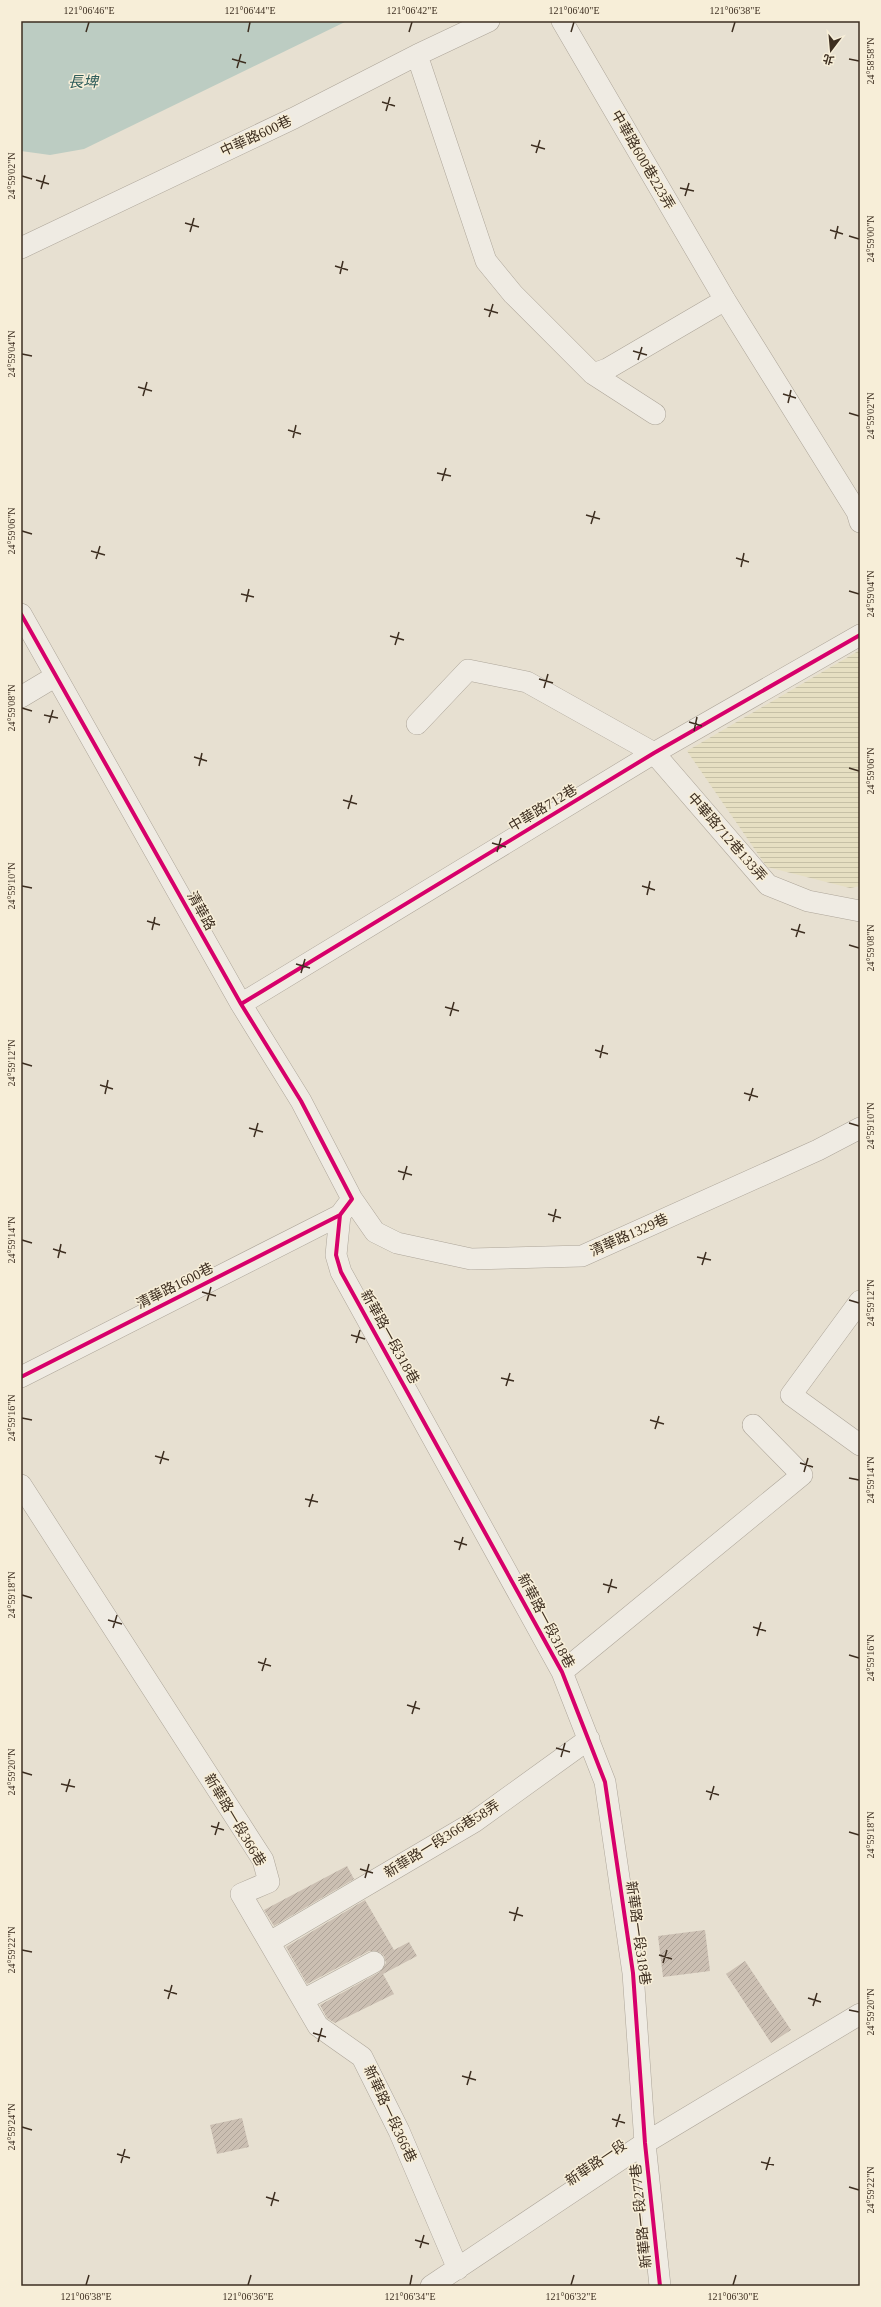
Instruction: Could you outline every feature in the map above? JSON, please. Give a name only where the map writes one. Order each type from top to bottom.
[{"type":"street","name":"中華路600巷","points":[[21,248],[294,118],[417,55],[488,21]]},
{"type":"street","name":"中華路600巷223弄","points":[[562,21],[725,300],[857,512],[860,522]]},
{"type":"street","points":[[417,55],[486,261],[513,294],[593,374],[655,414]]},
{"type":"street","points":[[593,374],[607,369],[725,300]]},
{"type":"street","name":"清華路","points":[[21,614],[241,1004],[301,1101],[352,1199]]},
{"type":"street","name":"中華路712巷","points":[[241,1004],[654,754],[860,635]]},
{"type":"street","name":"中華路712巷133弄","points":[[417,724],[468,670],[527,682],[654,754],[768,885],[808,901],[860,911]]},
{"type":"street","points":[[21,697],[56,676]]},
{"type":"street","name":"清華路1329巷","points":[[352,1199],[375,1232],[397,1243],[471,1259],[582,1256],[818,1150],[860,1128]]},
{"type":"street","points":[[340,1216],[352,1199]]},
{"type":"street","name":"清華路1600巷","points":[[21,1377],[340,1216]]},
{"type":"street","name":"新華路一段318巷","points":[[340,1216],[336,1255],[341,1272],[562,1672],[605,1782],[633,1973],[645,2143]]},
{"type":"street","points":[[860,1301],[791,1395],[860,1445]]},
{"type":"street","points":[[562,1672],[802,1475],[753,1425]]},
{"type":"street","name":"新華路一段366巷","points":[[21,1485],[263,1860],[269,1882],[241,1894],[318,2026],[362,2057],[399,2131],[458,2269]]},
{"type":"street","name":"新華路一段366巷58弄","points":[[270,1942],[474,1822],[589,1739]]},
{"type":"street","points":[[303,2000],[374,1962]]},
{"type":"street","name":"新華路一段","points":[[431,2286],[645,2143],[860,2014]]},
{"type":"street","name":"新華路一段277巷","points":[[645,2143],[660,2286]]},
{"type":"shaded area","points":[[860,650],[860,886],[850,888],[767,867],[687,751]]},
{"type":"water","name":"長埤","points":[[21,21],[347,21],[84,149],[50,155],[21,151]]},
{"type":"building","points":[[347,1866],[354,1879],[274,1926],[264,1910]]},
{"type":"building","points":[[365,1900],[394,1950],[409,1942],[417,1956],[383,1974],[394,1994],[335,2023],[327,2018],[320,2005],[380,1972],[386,1963],[384,1956],[380,1952],[369,1951],[307,1984],[286,1947]]},
{"type":"building","points":[[705,1930],[710,1971],[663,1977],[658,1936]]},
{"type":"building","points":[[745,1961],[791,2030],[771,2043],[726,1974]]},
{"type":"building","points":[[242,2118],[249,2147],[217,2154],[210,2125]]},
{"type":"cycle path","points":[[21,614],[241,1004],[301,1101],[352,1199],[340,1215],[21,1377]]},
{"type":"cycle path","points":[[241,1004],[654,753],[860,635]]},
{"type":"cycle path","points":[[340,1215],[336,1255],[341,1272],[562,1672],[605,1782],[633,1973],[645,2143],[660,2286]]}]
